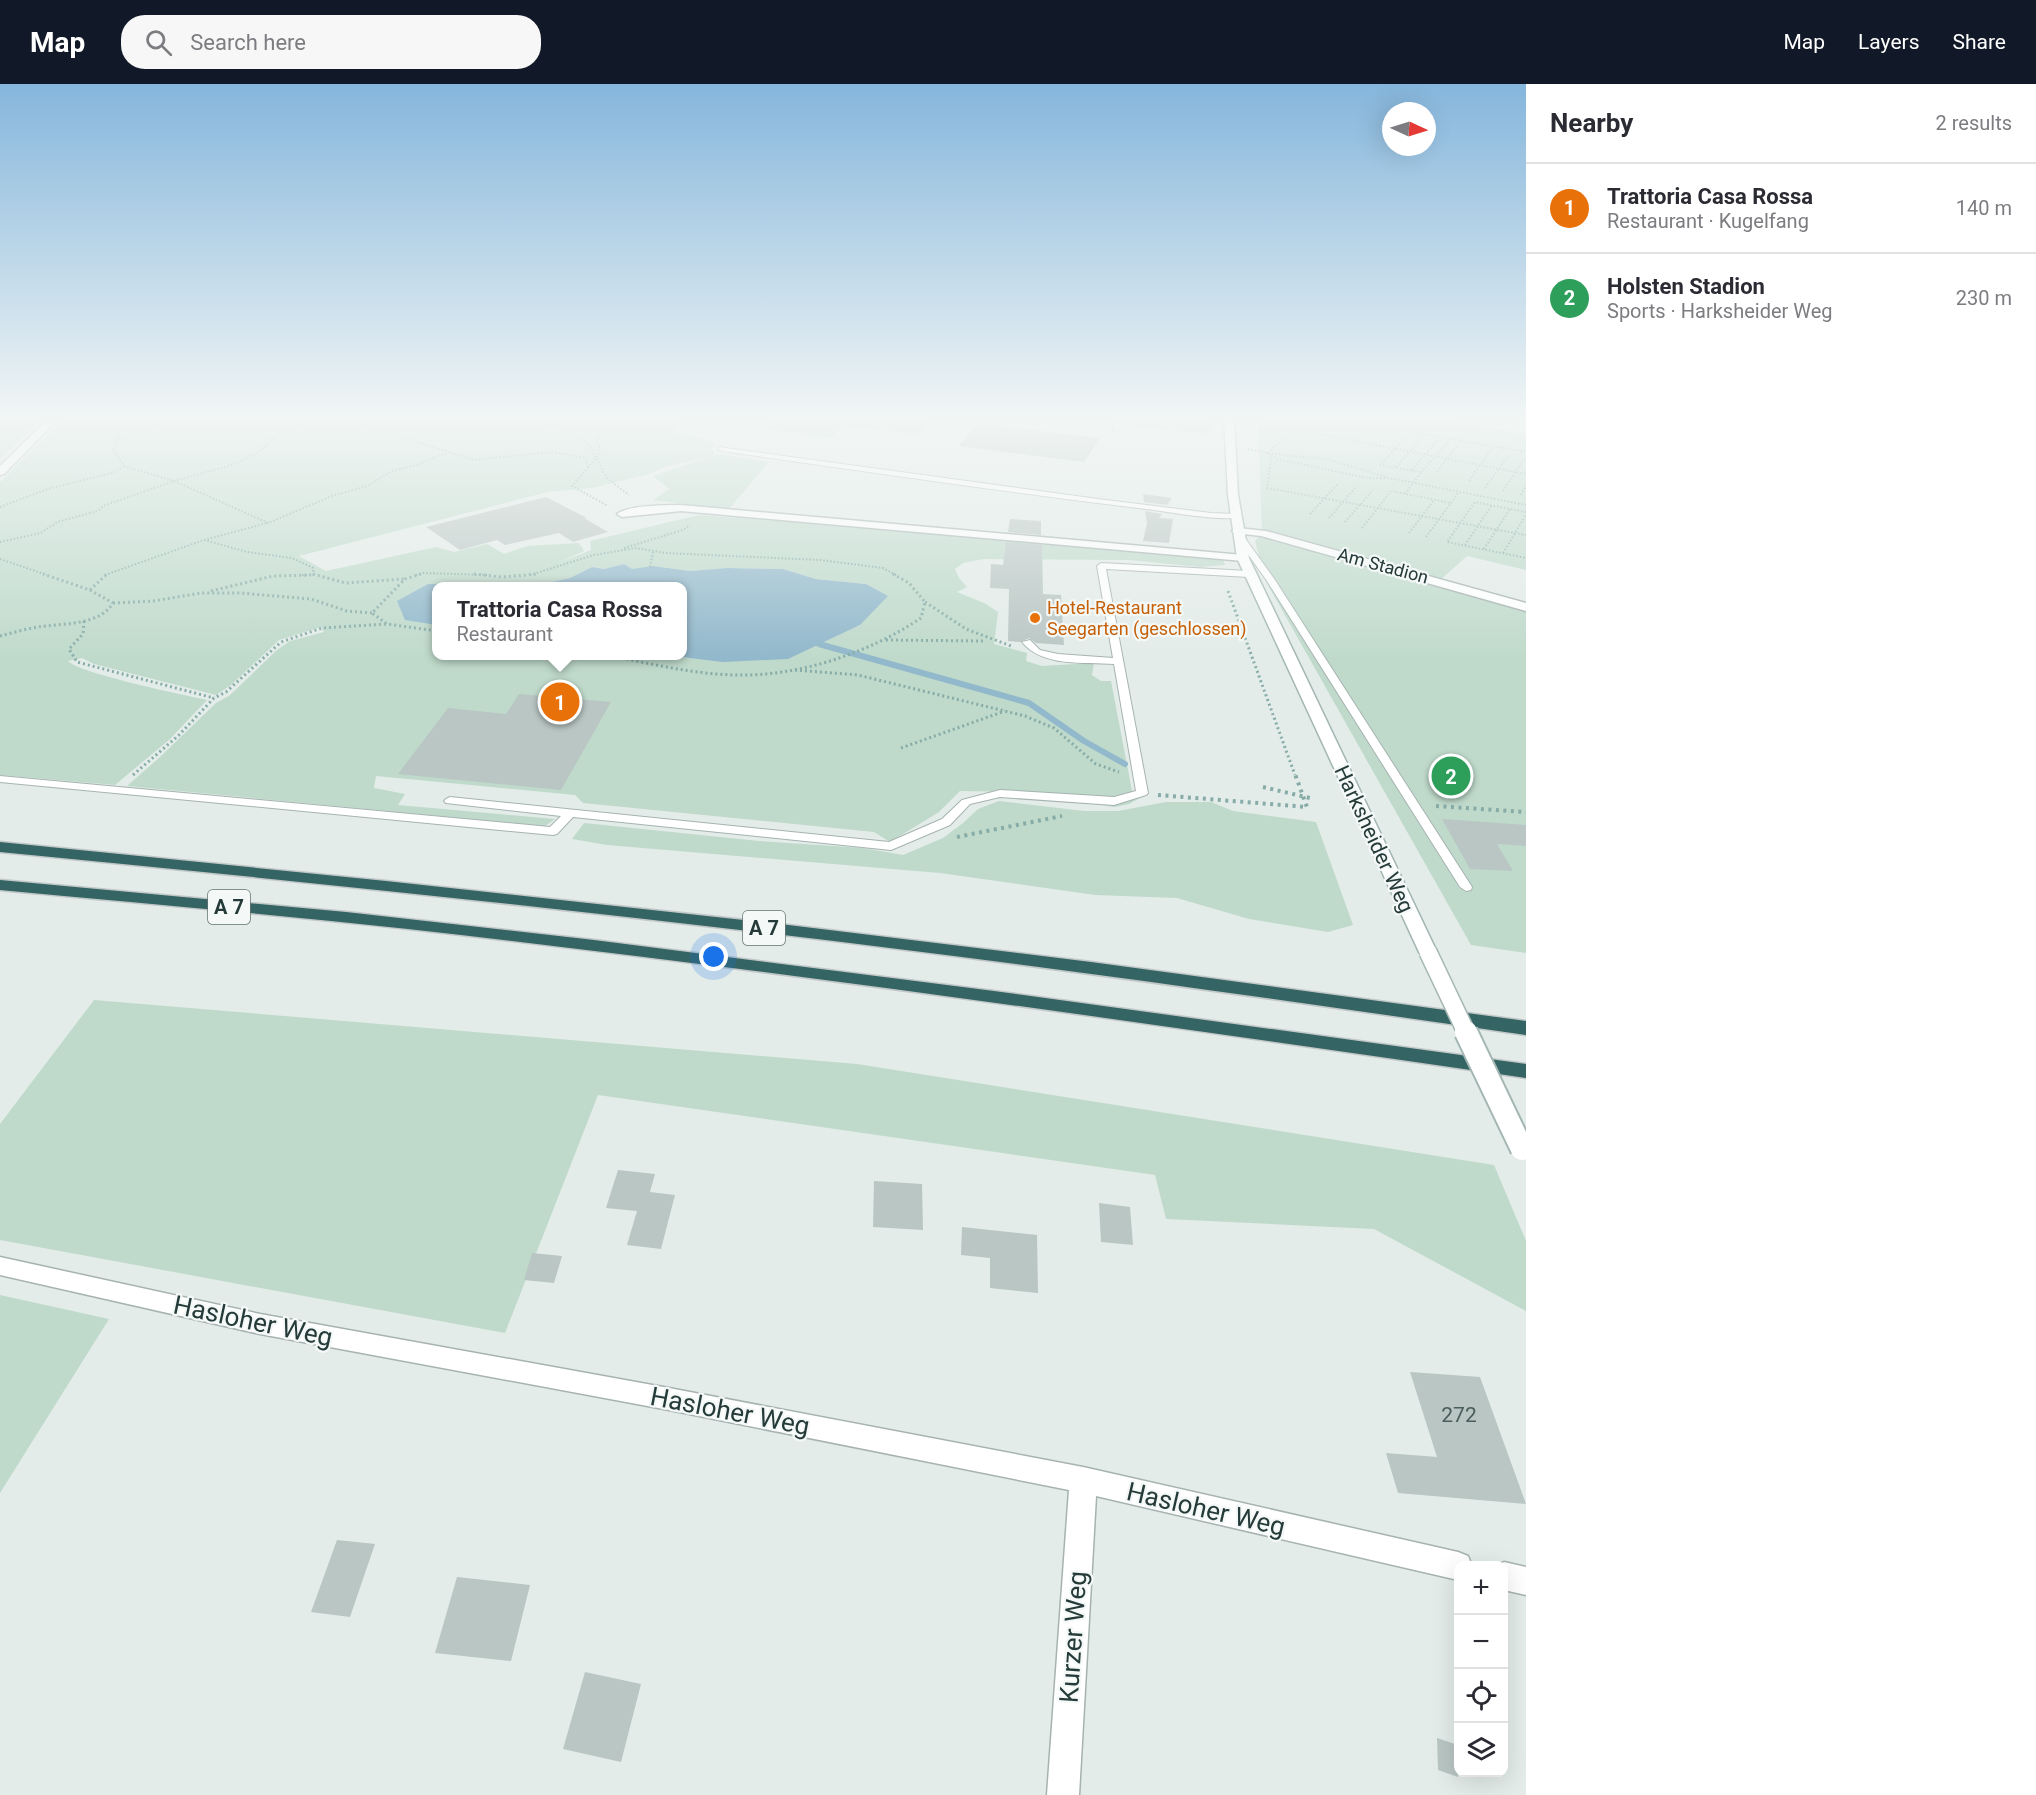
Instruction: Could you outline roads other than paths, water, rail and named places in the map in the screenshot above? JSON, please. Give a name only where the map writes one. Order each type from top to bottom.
[{"type":"highway","name":"A 7","points":[[0,847],[256,871],[621,911],[1030,960],[1526,1028]]},
{"type":"highway","name":"A 7","points":[[0,885],[458,929],[1026,1000],[1526,1071]]},
{"type":"street","name":"Harksheider Weg","points":[[1235,499],[1243,558],[1256,588],[1524,1154]]},
{"type":"street","points":[[619,512],[681,508],[1243,558]]},
{"type":"street","name":"Am Stadion","points":[[1239,533],[1262,534],[1526,607]]},
{"type":"street","name":"Hasloher Weg","points":[[0,1266],[260,1324],[669,1399],[1083,1479],[1212,1511],[1454,1565]]},
{"type":"street","name":"Kurzer Weg","points":[[1063,1795],[1083,1479]]},
{"type":"street","points":[[1508,1577],[1526,1581]]},
{"type":"lane","points":[[1087,499],[1211,515],[1236,516]]},
{"type":"lane","points":[[1239,533],[1466,887]]},
{"type":"lane","points":[[450,801],[891,846],[946,822],[966,802],[1000,794],[1114,801],[1142,793],[1101,566],[1250,574]]},
{"type":"lane","points":[[1027,642],[1037,652],[1058,657],[1118,661]]},
{"type":"lane","points":[[0,779],[553,831],[570,813]]},
{"type":"water","points":[[624,564],[632,569],[653,566],[690,571],[727,568],[783,569],[816,579],[866,584],[888,596],[860,625],[788,659],[723,662],[687,658],[687,582],[552,582],[570,578],[592,567],[604,569]]},
{"type":"water","points":[[432,584],[432,624],[405,620],[397,601]]},
{"type":"waterway","points":[[819,644],[1029,703],[1084,741],[1125,764]]},
{"type":"place","name":"Hotel-Restaurant Seegarten (geschlossen)","points":[[1035,618]]},
{"type":"place","name":"Trattoria Casa Rossa","points":[[560,702]]},
{"type":"place","name":"Holsten Stadion","points":[[1451,776]]}]
